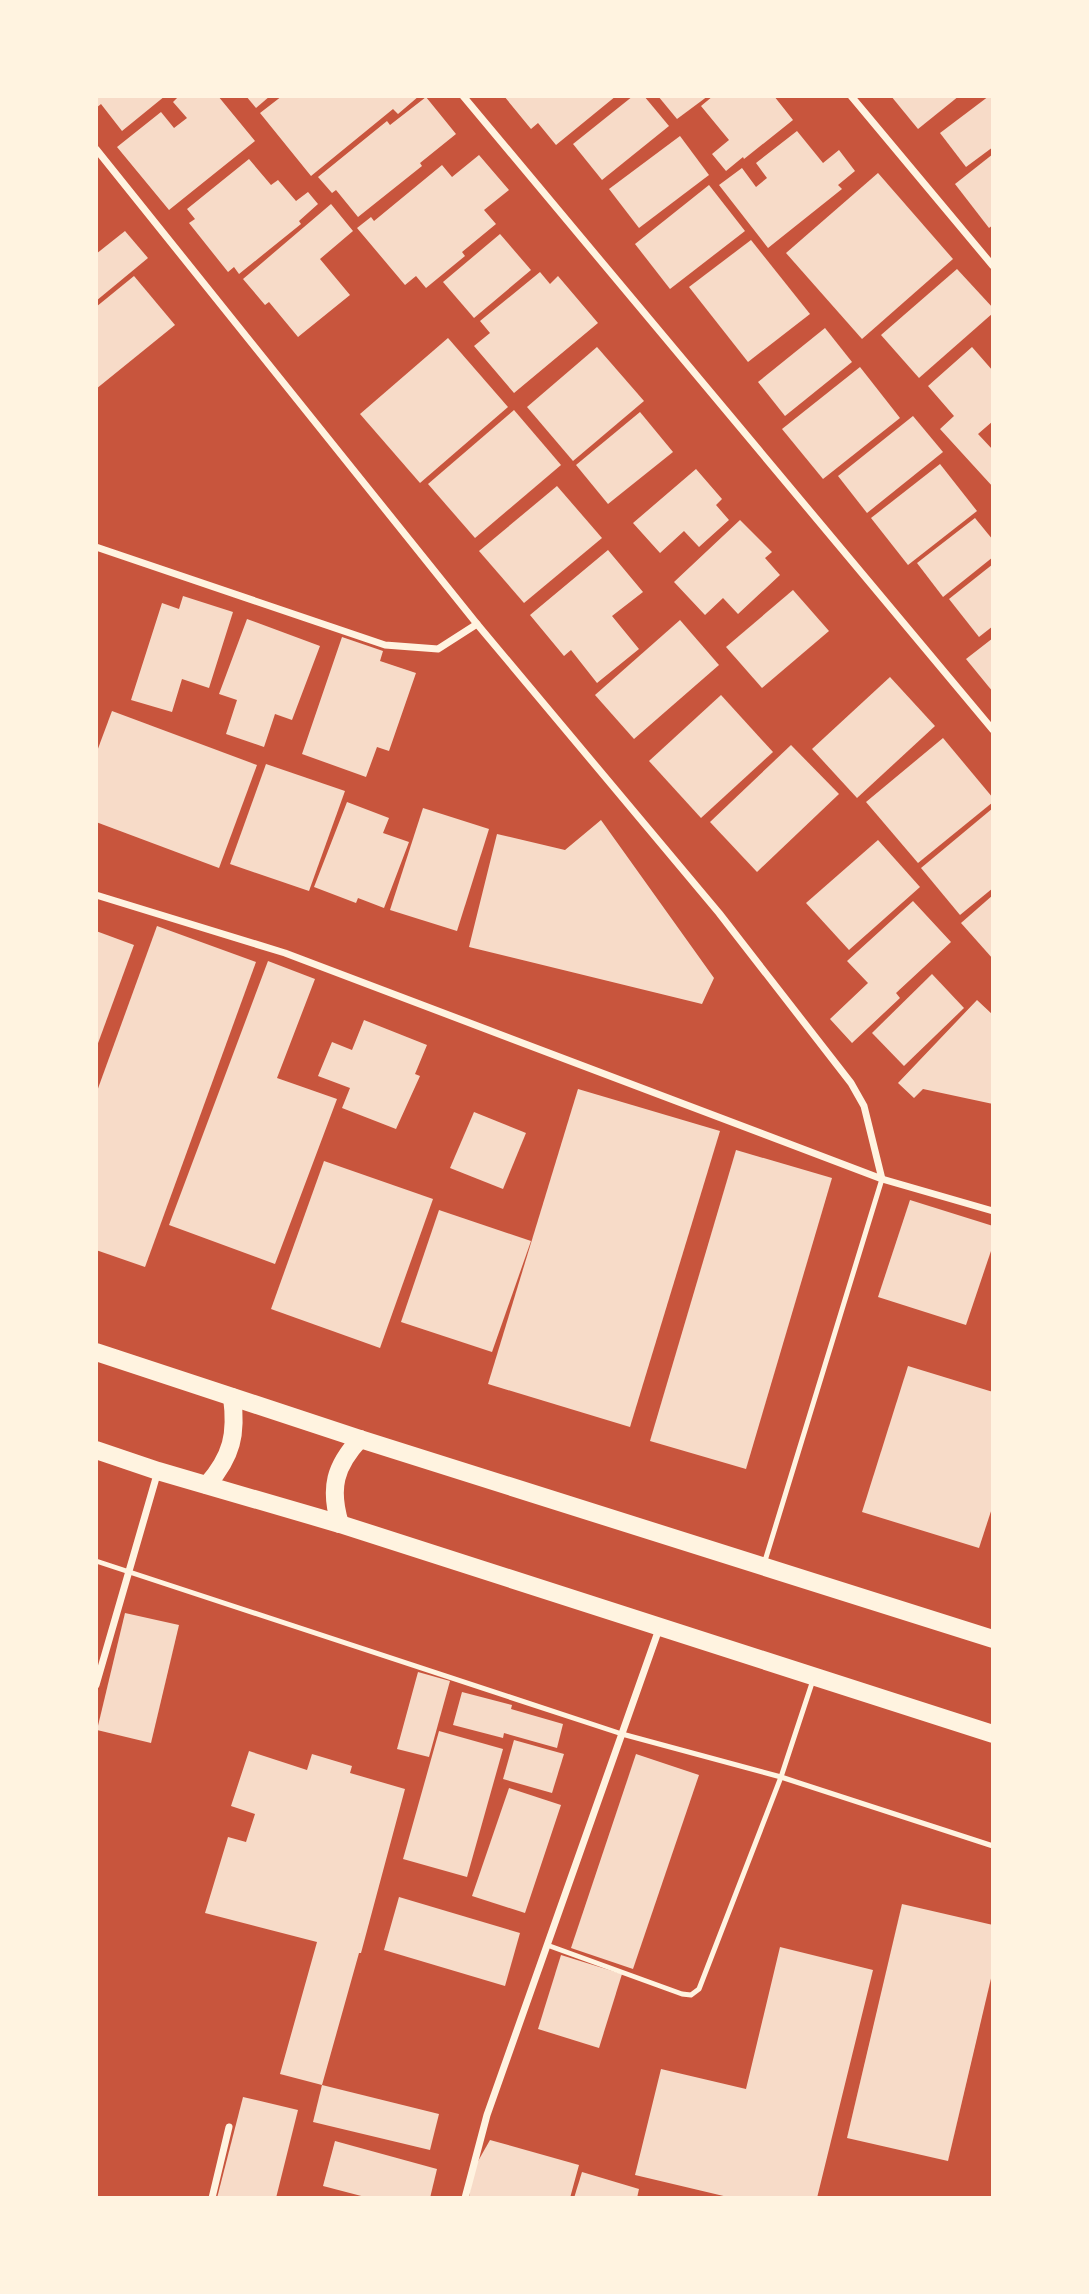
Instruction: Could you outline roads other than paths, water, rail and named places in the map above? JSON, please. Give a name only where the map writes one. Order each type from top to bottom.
[{"type":"main road","points":[[96,1352],[360,1439],[993,1639]]},
{"type":"main road","points":[[207,1485],[220,1471],[229,1454],[235,1416],[232,1397]]},
{"type":"main road","points":[[340,1524],[335,1507],[334,1488],[347,1453],[360,1439]]},
{"type":"main road","points":[[96,1450],[158,1471],[340,1524],[993,1734]]},
{"type":"street","points":[[463,96],[993,730]]},
{"type":"street","points":[[851,96],[993,266]]},
{"type":"street","points":[[96,149],[477,624],[719,913],[851,1083],[864,1106],[882,1179]]},
{"type":"street","points":[[96,547],[385,645],[438,649],[477,624]]},
{"type":"street","points":[[96,895],[285,953],[882,1179],[993,1211]]},
{"type":"street","points":[[96,1685],[158,1471]]},
{"type":"street","points":[[464,2198],[487,2115],[659,1628]]},
{"type":"street","points":[[212,2198],[229,2127]]},
{"type":"lane","points":[[763,1567],[882,1179]]},
{"type":"lane","points":[[96,1561],[622,1734],[781,1777],[993,1846]]},
{"type":"lane","points":[[547,1945],[682,1994],[691,1994],[699,1989],[781,1777],[814,1677]]}]
